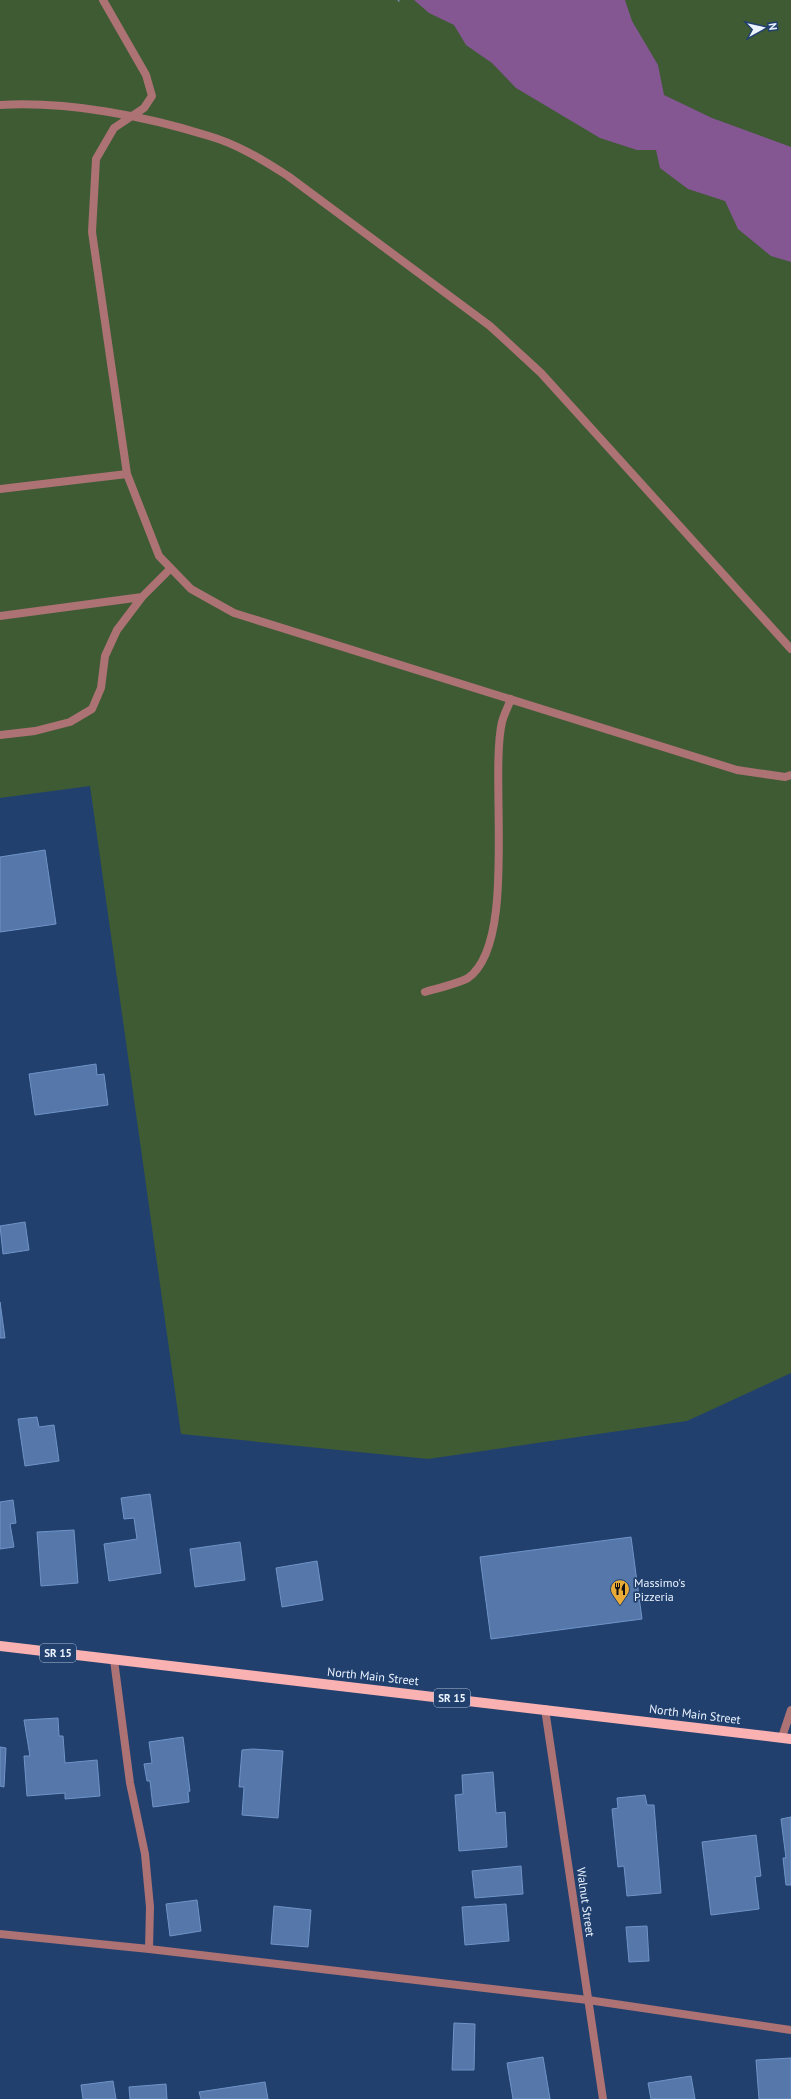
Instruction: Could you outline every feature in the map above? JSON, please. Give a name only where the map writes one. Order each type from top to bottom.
[{"type":"main road","name":"North Main Street","points":[[0,1646],[545,1708],[787,1738]]},
{"type":"street","points":[[103,0],[146,75],[152,96],[144,108],[114,128],[96,159],[92,232],[127,474],[158,556],[191,590],[234,614],[737,770],[785,777],[791,775]]},
{"type":"street","points":[[0,105],[63,106],[130,116],[210,136],[256,156],[288,176],[490,326],[541,373],[791,649]]},
{"type":"street","points":[[0,489],[127,474]]},
{"type":"street","points":[[0,735],[35,731],[70,722],[92,709],[101,688],[105,656],[114,637],[142,597],[170,569]]},
{"type":"street","points":[[0,616],[142,597]]},
{"type":"street","points":[[425,992],[468,978],[486,956],[494,926],[499,856],[500,745],[502,722],[511,700]]},
{"type":"street","points":[[114,1660],[130,1782],[145,1854],[150,1907],[149,1948]]},
{"type":"street","name":"Walnut Street","points":[[545,1708],[603,2099]]},
{"type":"street","points":[[787,1738],[791,1710]]},
{"type":"street","points":[[0,1934],[149,1948],[588,2000],[791,2030]]},
{"type":"green space","points":[[0,0],[791,0],[791,1373],[687,1421],[428,1459],[181,1434],[90,786],[0,798]]},
{"type":"shaded area","points":[[414,0],[625,0],[632,21],[658,65],[664,95],[712,118],[791,147],[791,262],[771,256],[738,229],[725,201],[688,189],[660,168],[656,150],[637,150],[600,138],[516,88],[492,63],[466,45],[454,25],[429,13]]},
{"type":"building","points":[[45,850],[56,924],[0,932],[0,857]]},
{"type":"building","points":[[96,1064],[97,1075],[104,1074],[108,1105],[35,1115],[29,1074]]},
{"type":"building","points":[[25,1222],[29,1250],[3,1254],[0,1226]]},
{"type":"building","points":[[0,1302],[5,1338],[0,1338]]},
{"type":"building","points":[[37,1417],[39,1427],[54,1425],[59,1461],[25,1466],[18,1419]]},
{"type":"building","points":[[150,1494],[161,1573],[109,1581],[104,1544],[137,1539],[134,1518],[124,1519],[121,1498]]},
{"type":"building","points":[[13,1500],[16,1523],[10,1524],[14,1547],[0,1549],[0,1502]]},
{"type":"building","points":[[74,1530],[78,1583],[41,1586],[37,1532]]},
{"type":"building","points":[[631,1537],[642,1619],[491,1639],[480,1557]]},
{"type":"building","points":[[240,1542],[245,1580],[195,1587],[190,1549]]},
{"type":"building","points":[[317,1561],[323,1600],[282,1607],[276,1568]]},
{"type":"building","points":[[58,1718],[59,1736],[63,1736],[65,1763],[97,1760],[100,1796],[65,1799],[65,1793],[27,1796],[24,1756],[30,1756],[24,1720]]},
{"type":"building","points":[[183,1737],[190,1791],[188,1792],[189,1802],[153,1807],[150,1781],[147,1781],[144,1764],[152,1763],[149,1742]]},
{"type":"building","points":[[0,1747],[6,1748],[4,1787],[0,1786]]},
{"type":"building","points":[[253,1749],[283,1751],[278,1818],[242,1815],[244,1787],[239,1787],[242,1750]]},
{"type":"building","points":[[493,1772],[496,1813],[505,1812],[507,1847],[459,1851],[455,1795],[463,1794],[462,1775]]},
{"type":"building","points":[[645,1795],[647,1805],[654,1805],[661,1893],[627,1896],[624,1866],[618,1867],[612,1809],[618,1808],[617,1798]]},
{"type":"building","points":[[791,1817],[791,1885],[786,1885],[783,1858],[786,1858],[781,1819]]},
{"type":"building","points":[[756,1835],[761,1876],[755,1877],[759,1909],[711,1915],[702,1842]]},
{"type":"building","points":[[521,1866],[523,1894],[475,1898],[472,1871]]},
{"type":"building","points":[[197,1900],[201,1931],[170,1936],[166,1904]]},
{"type":"building","points":[[506,1904],[509,1941],[465,1945],[462,1907]]},
{"type":"building","points":[[274,1906],[311,1910],[308,1947],[271,1944]]},
{"type":"building","points":[[647,1926],[649,1961],[629,1962],[626,1927]]},
{"type":"building","points":[[454,2023],[475,2024],[474,2070],[452,2070]]},
{"type":"building","points":[[543,2057],[550,2099],[513,2099],[507,2063]]},
{"type":"building","points":[[791,2058],[791,2099],[759,2099],[756,2060]]},
{"type":"building","points":[[691,2076],[695,2099],[651,2099],[648,2083]]},
{"type":"building","points":[[113,2081],[116,2099],[83,2099],[81,2085]]},
{"type":"building","points":[[265,2082],[268,2099],[201,2099],[199,2092]]},
{"type":"building","points":[[166,2084],[167,2099],[130,2099],[129,2087]]},
{"type":"place","name":"Massimo's Pizzeria","points":[[620,1606]]}]
